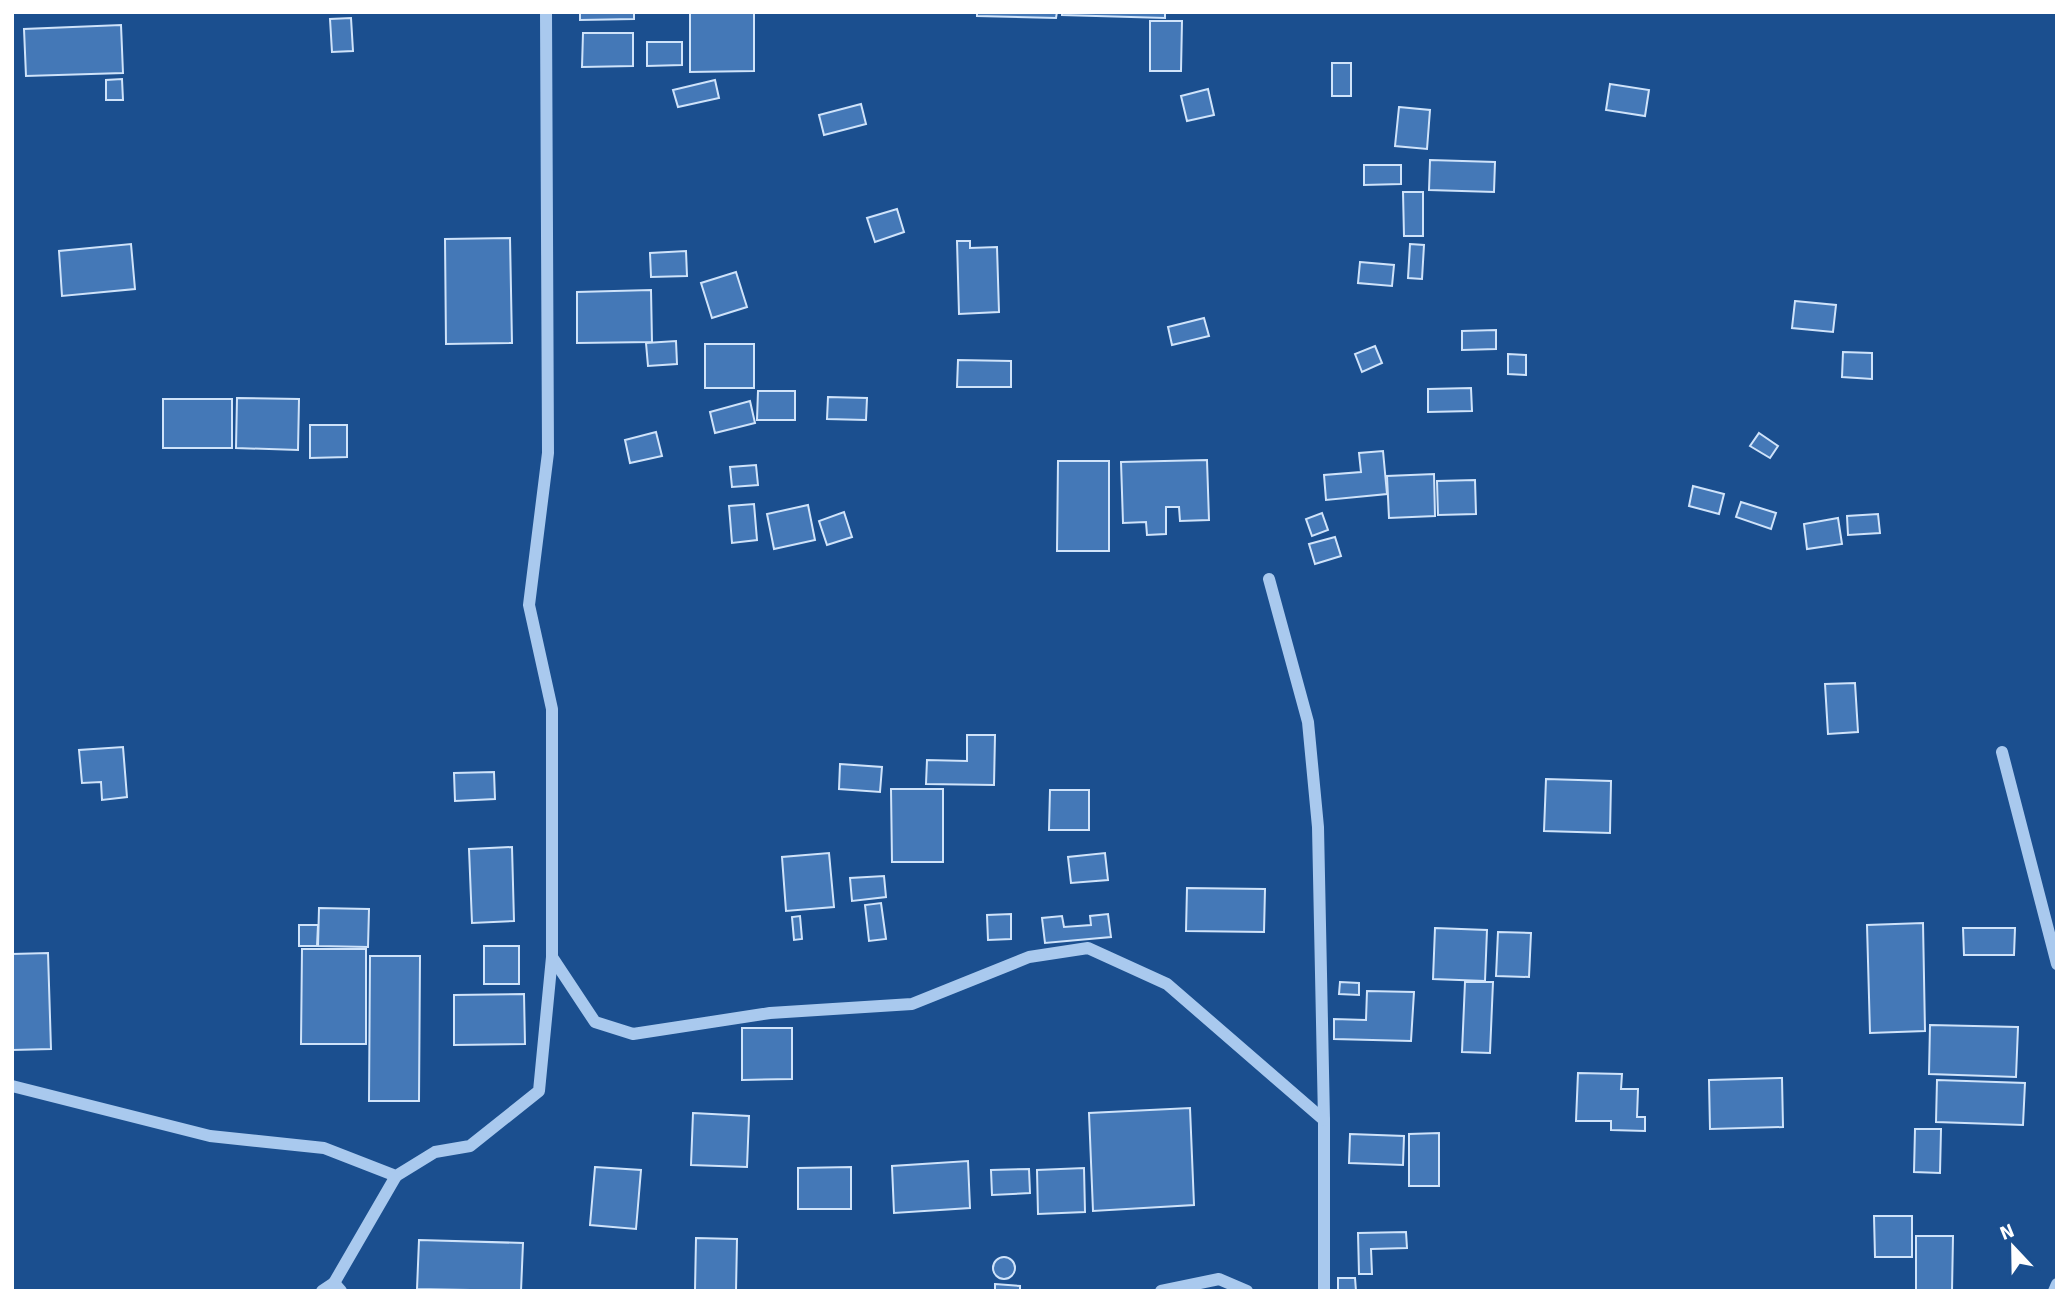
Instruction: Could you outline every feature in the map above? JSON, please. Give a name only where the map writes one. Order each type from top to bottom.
[{"type":"street","points":[[322,1291],[338,1287],[396,1176],[435,1153],[470,1146],[539,1091],[552,957],[552,709],[529,605],[548,453],[546,12]]},
{"type":"street","points":[[1269,579],[1308,722],[1318,827],[1324,1120],[1324,1291]]},
{"type":"street","points":[[2002,752],[2057,964]]},
{"type":"street","points":[[552,957],[595,1022],[633,1034],[770,1013],[912,1004],[1029,957],[1088,948],[1167,984],[1324,1120]]},
{"type":"street","points":[[12,1086],[210,1136],[324,1148],[396,1176]]},
{"type":"street","points":[[1161,1291],[1219,1279],[1247,1291]]},
{"type":"street","points":[[2054,1291],[2057,1284]]},
{"type":"building","points":[[580,12],[634,12],[634,19],[580,20]]},
{"type":"building","points":[[690,12],[754,12],[754,71],[690,72]]},
{"type":"building","points":[[977,12],[1057,12],[1056,18],[977,16]]},
{"type":"building","points":[[1062,12],[1165,12],[1165,18],[1062,15]]},
{"type":"building","points":[[351,18],[353,51],[332,52],[330,19]]},
{"type":"building","points":[[1150,21],[1182,21],[1181,71],[1150,71]]},
{"type":"building","points":[[121,25],[123,73],[26,76],[24,29]]},
{"type":"building","points":[[583,33],[633,33],[633,66],[582,67]]},
{"type":"building","points":[[647,42],[682,42],[682,65],[647,66]]},
{"type":"building","points":[[1332,63],[1351,63],[1351,96],[1332,96]]},
{"type":"building","points":[[122,79],[123,100],[106,100],[106,80]]},
{"type":"building","points":[[715,80],[719,98],[678,107],[673,90]]},
{"type":"building","points":[[1610,84],[1649,90],[1645,116],[1606,110]]},
{"type":"building","points":[[1208,89],[1214,115],[1187,121],[1181,96]]},
{"type":"building","points":[[861,104],[866,124],[824,135],[819,115]]},
{"type":"building","points":[[1399,107],[1430,110],[1427,149],[1395,146]]},
{"type":"building","points":[[1430,160],[1495,162],[1494,192],[1429,190]]},
{"type":"building","points":[[1364,165],[1401,165],[1401,184],[1364,185]]},
{"type":"building","points":[[1403,192],[1423,192],[1423,236],[1404,236]]},
{"type":"building","points":[[897,209],[904,232],[875,242],[867,218]]},
{"type":"building","points":[[510,238],[512,343],[446,344],[445,239]]},
{"type":"building","points":[[957,241],[970,241],[970,248],[997,247],[999,312],[959,314]]},
{"type":"building","points":[[131,244],[135,289],[62,296],[59,251]]},
{"type":"building","points":[[1410,244],[1424,245],[1422,279],[1408,278]]},
{"type":"building","points":[[686,251],[687,276],[651,277],[650,253]]},
{"type":"building","points":[[1360,262],[1394,265],[1392,286],[1358,283]]},
{"type":"building","points":[[736,272],[747,307],[712,318],[701,283]]},
{"type":"building","points":[[651,290],[652,342],[577,343],[577,292]]},
{"type":"building","points":[[1795,301],[1836,305],[1833,332],[1792,328]]},
{"type":"building","points":[[1204,318],[1209,336],[1172,345],[1168,327]]},
{"type":"building","points":[[1496,330],[1496,349],[1462,350],[1462,331]]},
{"type":"building","points":[[676,341],[677,364],[648,366],[646,343]]},
{"type":"building","points":[[705,344],[754,344],[754,388],[705,388]]},
{"type":"building","points":[[1375,346],[1382,363],[1362,372],[1355,354]]},
{"type":"building","points":[[1843,352],[1872,353],[1872,379],[1842,377]]},
{"type":"building","points":[[1508,354],[1526,355],[1526,375],[1508,374]]},
{"type":"building","points":[[958,360],[1011,361],[1011,387],[957,387]]},
{"type":"building","points":[[1471,388],[1472,411],[1428,412],[1428,389]]},
{"type":"building","points":[[758,391],[795,391],[795,420],[757,420]]},
{"type":"building","points":[[828,397],[867,398],[866,420],[827,419]]},
{"type":"building","points":[[237,398],[299,399],[298,450],[236,448]]},
{"type":"building","points":[[163,399],[232,399],[232,448],[163,448]]},
{"type":"building","points":[[750,401],[755,423],[715,433],[710,412]]},
{"type":"building","points":[[310,425],[347,425],[347,457],[310,458]]},
{"type":"building","points":[[656,432],[662,456],[630,463],[625,440]]},
{"type":"building","points":[[1759,433],[1778,446],[1770,458],[1750,446]]},
{"type":"building","points":[[1383,451],[1387,494],[1326,500],[1324,475],[1361,472],[1359,453]]},
{"type":"building","points":[[1207,460],[1209,520],[1180,521],[1179,507],[1166,507],[1166,534],[1147,535],[1146,522],[1123,523],[1121,462]]},
{"type":"building","points":[[1058,461],[1109,461],[1109,551],[1057,551]]},
{"type":"building","points":[[756,465],[758,485],[732,487],[730,467]]},
{"type":"building","points":[[1434,474],[1435,516],[1389,518],[1387,476]]},
{"type":"building","points":[[1475,480],[1476,514],[1438,515],[1437,481]]},
{"type":"building","points":[[1693,486],[1724,494],[1719,514],[1689,506]]},
{"type":"building","points":[[1741,502],[1776,513],[1771,529],[1736,517]]},
{"type":"building","points":[[754,504],[757,540],[732,543],[729,506]]},
{"type":"building","points":[[808,505],[815,540],[774,549],[767,514]]},
{"type":"building","points":[[844,512],[852,537],[827,545],[819,521]]},
{"type":"building","points":[[1322,513],[1328,530],[1312,536],[1306,519]]},
{"type":"building","points":[[1878,514],[1880,533],[1848,535],[1847,516]]},
{"type":"building","points":[[1838,518],[1842,544],[1807,549],[1804,524]]},
{"type":"building","points":[[1335,537],[1341,556],[1315,564],[1309,544]]},
{"type":"building","points":[[1855,683],[1858,732],[1828,734],[1825,684]]},
{"type":"building","points":[[967,735],[995,735],[994,785],[926,784],[927,760],[967,761]]},
{"type":"building","points":[[123,747],[127,797],[102,800],[101,782],[82,783],[79,750]]},
{"type":"building","points":[[840,764],[882,767],[880,792],[839,789]]},
{"type":"building","points":[[494,772],[495,799],[455,801],[454,773]]},
{"type":"building","points":[[1546,779],[1611,781],[1610,833],[1544,831]]},
{"type":"building","points":[[891,789],[943,789],[943,862],[892,862]]},
{"type":"building","points":[[1050,790],[1089,790],[1089,830],[1049,830]]},
{"type":"building","points":[[512,847],[514,921],[472,923],[469,849]]},
{"type":"building","points":[[829,853],[834,907],[786,911],[782,857]]},
{"type":"building","points":[[1105,853],[1108,880],[1071,883],[1068,857]]},
{"type":"building","points":[[884,876],[886,897],[852,901],[850,878]]},
{"type":"building","points":[[1187,888],[1265,889],[1264,932],[1186,931]]},
{"type":"building","points":[[881,903],[886,939],[869,941],[865,905]]},
{"type":"building","points":[[319,908],[369,909],[368,947],[318,946]]},
{"type":"building","points":[[1011,914],[1011,939],[988,940],[987,915]]},
{"type":"building","points":[[1108,914],[1111,937],[1045,943],[1042,918],[1062,916],[1064,927],[1091,925],[1090,916]]},
{"type":"building","points":[[800,916],[802,939],[794,940],[792,917]]},
{"type":"building","points":[[1923,923],[1925,1031],[1870,1033],[1867,925]]},
{"type":"building","points":[[299,925],[318,925],[317,946],[299,946]]},
{"type":"building","points":[[1435,928],[1487,930],[1485,981],[1433,979]]},
{"type":"building","points":[[1963,928],[2015,928],[2014,955],[1964,955]]},
{"type":"building","points":[[1498,932],[1531,933],[1529,977],[1496,976]]},
{"type":"building","points":[[484,946],[519,946],[519,984],[484,984]]},
{"type":"building","points":[[302,949],[366,949],[366,1044],[301,1044]]},
{"type":"building","points":[[48,953],[51,1049],[12,1050],[12,954]]},
{"type":"building","points":[[370,956],[420,956],[419,1101],[369,1101]]},
{"type":"building","points":[[1340,982],[1359,983],[1359,995],[1339,994]]},
{"type":"building","points":[[1465,982],[1493,982],[1490,1053],[1462,1052]]},
{"type":"building","points":[[1367,991],[1414,992],[1411,1041],[1334,1039],[1334,1019],[1366,1020]]},
{"type":"building","points":[[524,994],[525,1044],[454,1045],[454,995]]},
{"type":"building","points":[[1930,1025],[2018,1027],[2016,1077],[1929,1074]]},
{"type":"building","points":[[742,1028],[792,1028],[792,1079],[742,1080]]},
{"type":"building","points":[[1578,1073],[1622,1074],[1621,1089],[1638,1089],[1637,1117],[1645,1117],[1645,1131],[1611,1130],[1611,1121],[1576,1121]]},
{"type":"building","points":[[1782,1078],[1783,1127],[1710,1129],[1709,1080]]},
{"type":"building","points":[[1937,1080],[2025,1083],[2023,1125],[1936,1122]]},
{"type":"building","points":[[1190,1108],[1194,1205],[1093,1211],[1089,1113]]},
{"type":"building","points":[[693,1113],[749,1116],[747,1167],[691,1165]]},
{"type":"building","points":[[1915,1129],[1941,1129],[1940,1173],[1914,1172]]},
{"type":"building","points":[[1439,1133],[1439,1186],[1409,1186],[1409,1134]]},
{"type":"building","points":[[1350,1134],[1404,1136],[1403,1165],[1349,1163]]},
{"type":"building","points":[[968,1161],[970,1208],[894,1213],[892,1166]]},
{"type":"building","points":[[595,1167],[641,1170],[636,1229],[590,1225]]},
{"type":"building","points":[[851,1167],[851,1209],[798,1209],[798,1168]]},
{"type":"building","points":[[1084,1168],[1085,1212],[1038,1214],[1037,1170]]},
{"type":"building","points":[[1029,1169],[1030,1193],[992,1195],[991,1170]]},
{"type":"building","points":[[1874,1216],[1912,1216],[1912,1257],[1875,1257]]},
{"type":"building","points":[[1406,1232],[1407,1248],[1371,1249],[1372,1274],[1359,1274],[1358,1233]]},
{"type":"building","points":[[1916,1236],[1953,1236],[1952,1291],[1916,1291]]},
{"type":"building","points":[[696,1238],[737,1239],[736,1291],[695,1290]]},
{"type":"building","points":[[419,1240],[523,1243],[521,1291],[417,1289]]},
{"type":"building","points":[[1004,1257],[1012,1260],[1015,1268],[1012,1276],[1004,1279],[996,1276],[993,1268],[996,1260]]},
{"type":"building","points":[[1338,1278],[1355,1278],[1356,1291],[1338,1291]]},
{"type":"building","points":[[995,1284],[1020,1286],[1020,1291],[995,1291]]}]
